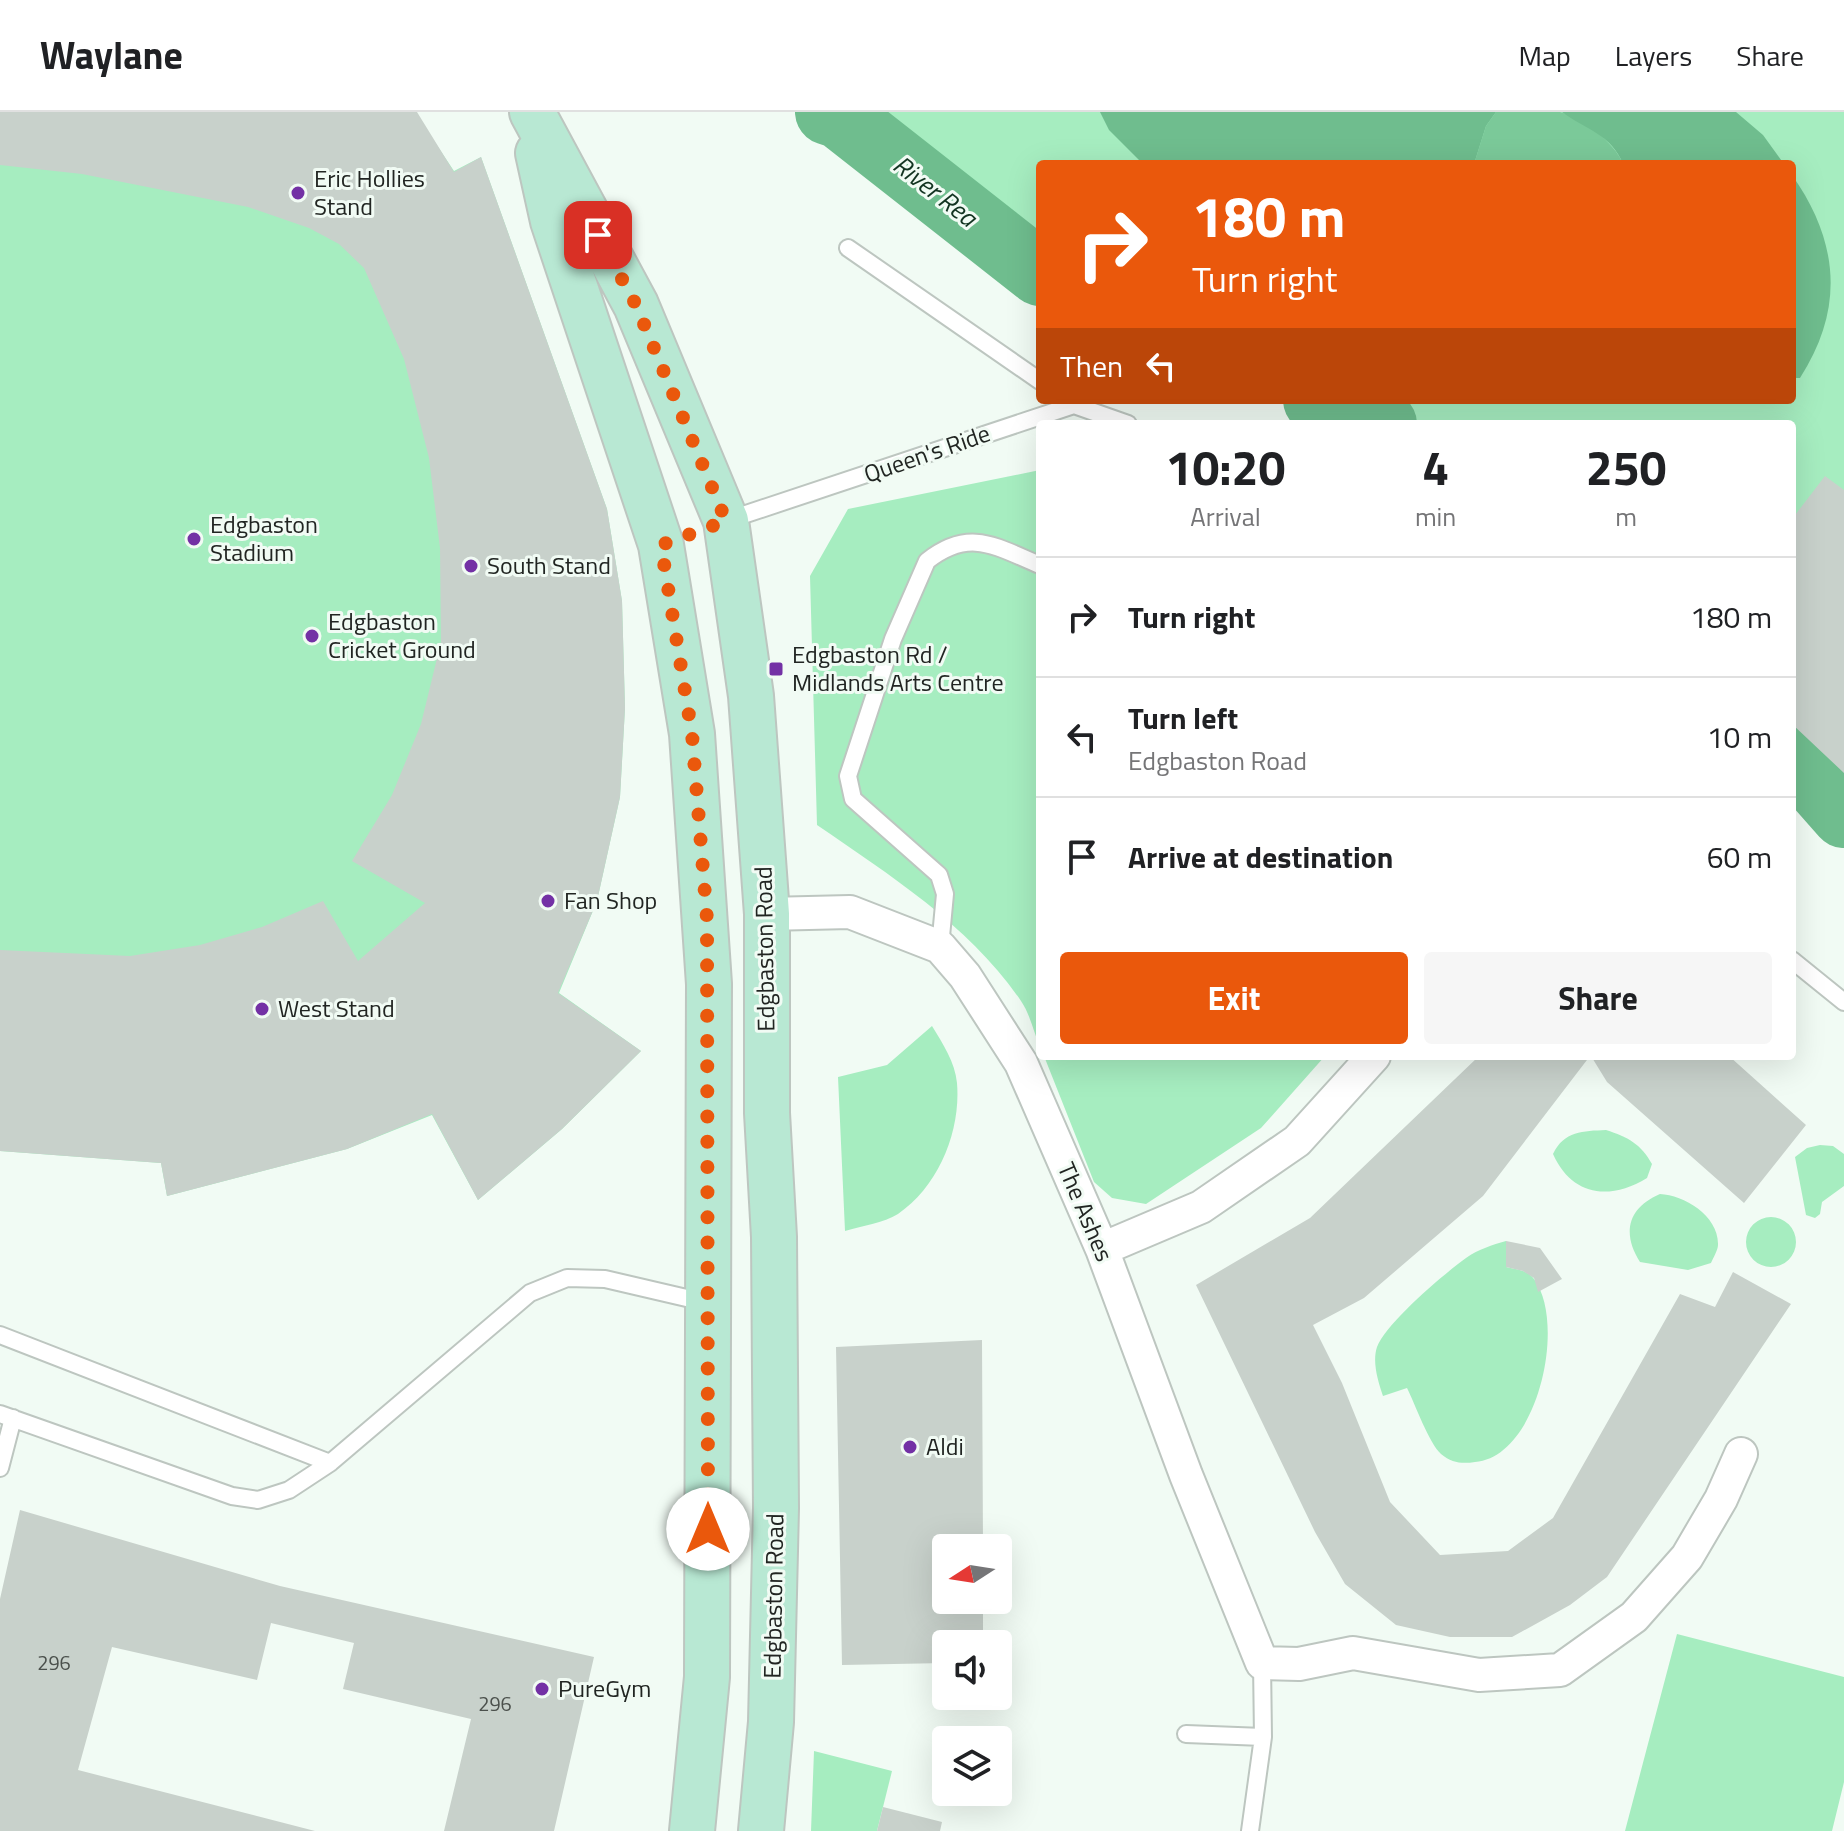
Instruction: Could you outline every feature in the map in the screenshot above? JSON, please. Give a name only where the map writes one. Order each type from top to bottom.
[{"type":"main road","name":"Edgbaston Road","points":[[531,112],[636,305],[726,521],[751,696],[767,914],[767,1113],[774,1299],[776,1508],[772,1707],[761,1831]]},
{"type":"main road","name":"Edgbaston Road","points":[[531,112],[553,221],[661,545],[692,734],[707,919],[709,1303],[707,1677],[692,1831]]},
{"type":"main road","points":[[661,545],[726,521]]},
{"type":"main road","points":[[707,919],[767,914]]},
{"type":"main road","points":[[709,1303],[774,1299]]},
{"type":"street","name":"The Ashes","points":[[767,914],[850,912],[940,947],[965,976],[1021,1063],[1102,1249],[1186,1475],[1262,1663]]},
{"type":"street","points":[[1102,1249],[1201,1207],[1297,1141],[1370,1060]]},
{"type":"street","points":[[1262,1663],[1299,1664],[1353,1653],[1479,1675],[1560,1670],[1634,1617],[1687,1557],[1721,1499],[1741,1454]]},
{"type":"lane","points":[[848,248],[1036,378]]},
{"type":"lane","name":"Queen's Ride","points":[[726,521],[1064,404]]},
{"type":"lane","name":"Queen's Ride","points":[[1075,404],[1117,420]]},
{"type":"lane","points":[[940,947],[945,894],[939,875],[853,799],[848,776],[893,639],[927,561],[937,552],[978,539],[1036,563]]},
{"type":"lane","points":[[1796,963],[1844,1002]]},
{"type":"lane","points":[[0,1468],[6,1416],[258,1500],[289,1490],[330,1463],[530,1293],[567,1278],[605,1279],[709,1303]]},
{"type":"lane","points":[[0,1335],[330,1463]]},
{"type":"lane","points":[[1250,1831],[1263,1737],[1262,1663]]},
{"type":"lane","points":[[1186,1734],[1263,1737]]},
{"type":"shaded area","name":"Edgbaston Cricket Ground","points":[[0,112],[416,114],[454,171],[481,157],[607,509],[622,601],[625,708],[620,797],[597,901],[559,993],[641,1051],[562,1129],[478,1200],[432,1115],[347,1149],[167,1196],[161,1163],[0,1151]]},
{"type":"shaded area","points":[[859,112],[1844,112],[1844,763],[1796,708],[1796,420],[1396,420],[1361,404],[1796,404],[1796,160],[1036,160],[1036,250]]},
{"type":"shaded area","points":[[1100,112],[1496,112],[1486,126],[1475,160],[1139,160],[1109,130]]},
{"type":"shaded area","points":[[1496,112],[1560,112],[1587,125],[1613,148],[1621,160],[1475,160],[1486,126]]},
{"type":"shaded area","points":[[1562,112],[1736,112],[1763,135],[1781,160],[1621,160],[1612,146]]},
{"type":"shaded area","points":[[1796,181],[1820,226],[1830,276],[1824,327],[1800,378],[1796,378]]},
{"type":"shaded area","points":[[1036,471],[1036,1036],[1021,1001],[978,949],[928,904],[817,825],[810,576],[848,509]]},
{"type":"shaded area","points":[[932,1026],[951,1060],[957,1083],[955,1120],[944,1156],[925,1188],[898,1214],[845,1231],[838,1077],[887,1065]]},
{"type":"shaded area","points":[[1046,1060],[1321,1060],[1261,1128],[1146,1204],[1112,1198],[1094,1182]]},
{"type":"shaded area","points":[[1606,1130],[1627,1139],[1643,1151],[1652,1164],[1647,1178],[1606,1192],[1581,1186],[1570,1179],[1553,1154],[1557,1146],[1582,1132]]},
{"type":"shaded area","points":[[1833,1146],[1844,1154],[1844,1186],[1822,1202],[1820,1214],[1815,1218],[1806,1215],[1795,1157],[1807,1148]]},
{"type":"shaded area","points":[[1660,1194],[1689,1203],[1713,1225],[1718,1245],[1711,1263],[1688,1270],[1640,1262],[1631,1242],[1631,1223],[1640,1207]]},
{"type":"shaded area","points":[[1771,1217],[1789,1224],[1796,1242],[1789,1260],[1771,1267],[1753,1260],[1746,1242],[1753,1224]]},
{"type":"shaded area","points":[[1506,1241],[1506,1267],[1531,1276],[1544,1299],[1548,1325],[1540,1385],[1530,1414],[1515,1437],[1497,1455],[1475,1462],[1457,1462],[1436,1449],[1407,1388],[1383,1396],[1376,1372],[1377,1347],[1392,1325],[1431,1286],[1471,1255]]},
{"type":"shaded area","points":[[1677,1634],[1844,1677],[1844,1782],[1832,1831],[1625,1831]]},
{"type":"shaded area","points":[[814,1751],[892,1771],[877,1831],[811,1831]]},
{"type":"building","points":[[0,112],[417,112],[454,172],[481,157],[607,509],[622,601],[625,708],[620,797],[597,901],[558,993],[641,1051],[562,1129],[478,1200],[432,1114],[347,1149],[167,1196],[161,1163],[0,1151],[0,950],[130,956],[200,945],[262,927],[323,901],[358,961],[425,903],[352,861],[392,795],[421,724],[441,642],[440,548],[429,458],[404,359],[364,268],[339,244],[309,228],[248,207],[82,174],[0,165]]},
{"type":"building","points":[[1825,476],[1844,490],[1844,773],[1796,728],[1796,514]]},
{"type":"building","points":[[1475,1060],[1587,1060],[1483,1196],[1364,1298],[1313,1325],[1342,1383],[1390,1502],[1440,1555],[1508,1551],[1553,1518],[1680,1294],[1715,1307],[1733,1272],[1791,1304],[1607,1577],[1570,1605],[1512,1637],[1450,1637],[1396,1625],[1345,1584],[1315,1532],[1196,1285],[1310,1218]]},
{"type":"building","points":[[1593,1060],[1733,1060],[1806,1125],[1744,1203],[1607,1082]]},
{"type":"building","points":[[1506,1241],[1540,1248],[1562,1279],[1538,1292],[1534,1278],[1523,1271],[1506,1267]]},
{"type":"building","name":"Aldi","points":[[982,1340],[983,1534],[932,1534],[932,1614],[983,1614],[983,1630],[932,1630],[932,1663],[842,1665],[836,1347]]},
{"type":"building","points":[[20,1510],[280,1586],[594,1657],[554,1831],[444,1831],[471,1719],[343,1689],[354,1643],[271,1623],[257,1680],[112,1647],[78,1770],[315,1831],[0,1831],[0,1599]]},
{"type":"building","points":[[883,1807],[942,1822],[940,1831],[877,1831]]},
{"type":"waterway","name":"River Rea","points":[[828,112],[840,116],[1036,270]]},
{"type":"waterway","name":"River Rea","points":[[1327,404],[1373,420]]},
{"type":"waterway","name":"River Rea","points":[[1796,761],[1844,815]]},
{"type":"place","name":"Eric Hollies Stand","points":[[298,193]]},
{"type":"place","name":"Edgbaston Stadium","points":[[194,539]]},
{"type":"place","name":"South Stand","points":[[471,566]]},
{"type":"place","name":"Edgbaston Cricket Ground","points":[[312,636]]},
{"type":"place","name":"Edgbaston Rd / Midlands Arts Centre","points":[[776,669]]},
{"type":"place","name":"Fan Shop","points":[[548,901]]},
{"type":"place","name":"West Stand","points":[[262,1009]]},
{"type":"place","name":"Aldi","points":[[910,1447]]},
{"type":"place","name":"PureGym","points":[[542,1689]]},
{"type":"route","points":[[598,235],[636,305],[726,521],[661,545],[692,734],[707,919],[708,1529]]}]
